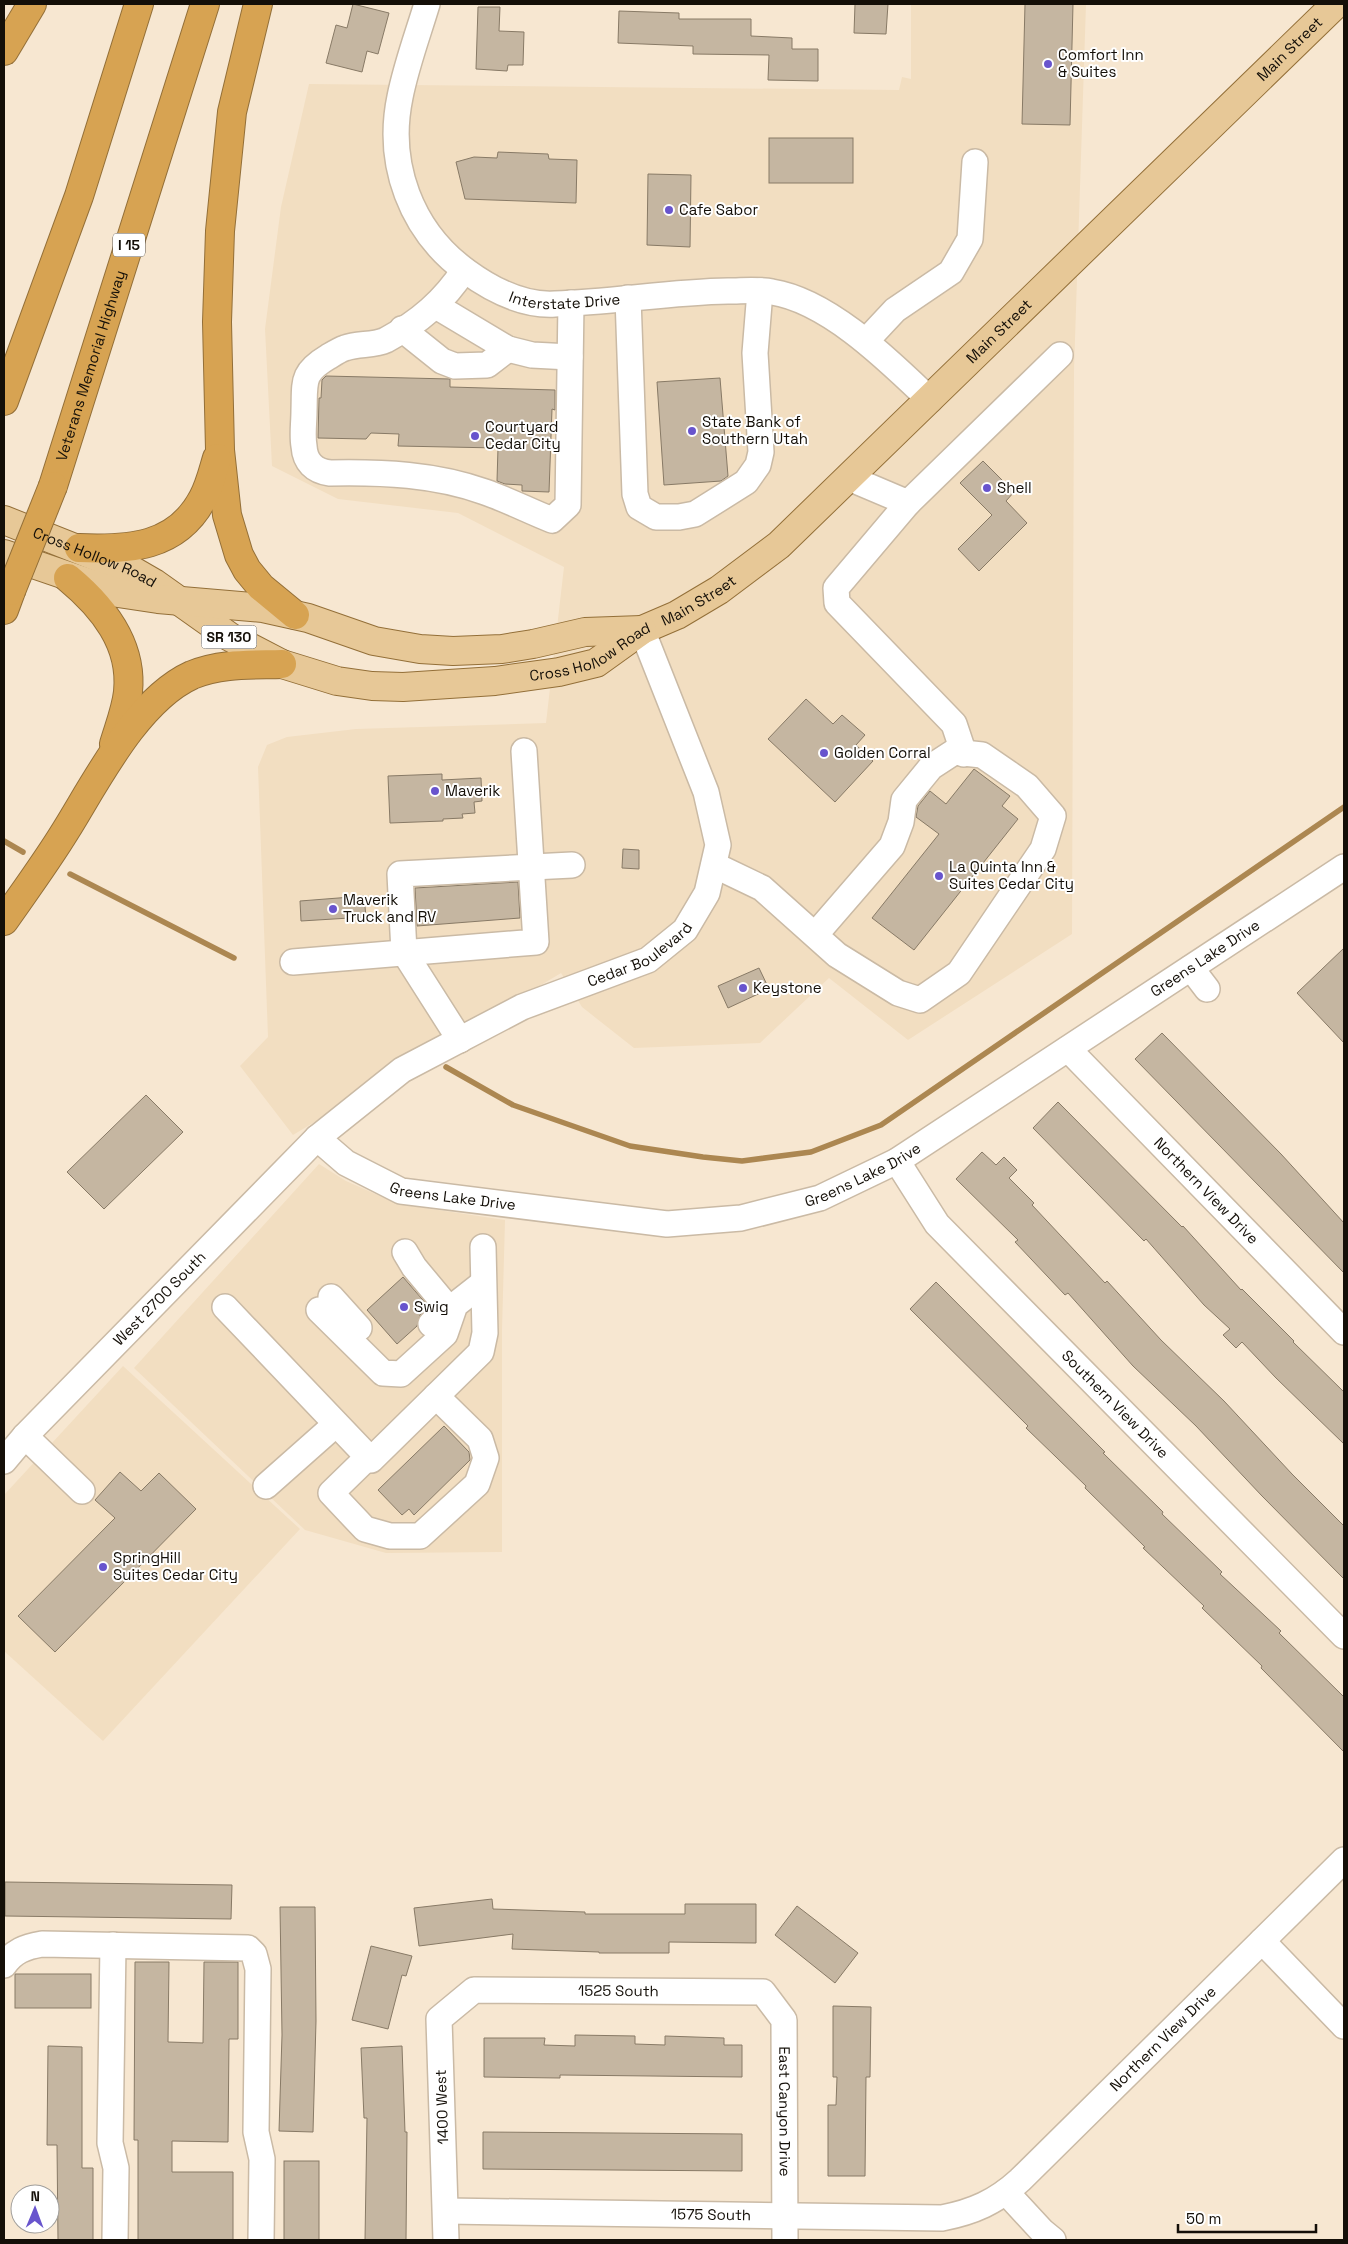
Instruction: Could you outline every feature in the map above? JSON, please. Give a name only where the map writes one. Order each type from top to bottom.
[{"type":"highway","points":[[4,51],[32,4]]},
{"type":"highway","points":[[4,401],[79,196],[139,4]]},
{"type":"highway","name":"Veterans Memorial Highway","points":[[7,601],[53,486],[205,4]]},
{"type":"highway","points":[[258,4],[232,112],[220,230],[216,322],[220,450],[228,525],[239,555],[247,570],[262,587],[295,615]]},
{"type":"highway","points":[[79,548],[120,550],[134,548],[153,542],[171,533],[192,515],[203,498],[220,450]]},
{"type":"highway","points":[[68,578],[96,604],[113,626],[126,660],[127,699],[110,757]]},
{"type":"highway","points":[[4,921],[65,832],[110,757],[154,703],[172,687],[191,676],[210,669],[232,665],[282,664]]},
{"type":"main road","name":"Main Street","points":[[642,630],[677,614],[739,576],[779,545],[1336,4]]},
{"type":"main road","name":"Cross Hollow Road","points":[[4,520],[79,548],[135,572],[230,637],[282,664],[325,678],[372,686],[420,687],[495,681],[559,672],[596,663],[642,630]]},
{"type":"main road","name":"Cross Hollow Road","points":[[4,554],[68,578],[125,594],[180,602],[248,606],[295,615],[374,641],[435,651],[502,649],[541,643],[585,632],[642,630]]},
{"type":"street","name":"Interstate Drive","points":[[427,4],[400,98],[396,140],[402,181],[413,210],[430,239],[452,262],[499,292],[526,302],[553,304],[704,292],[760,291],[772,292],[802,300],[866,341],[930,400]]},
{"type":"street","points":[[866,341],[895,310],[951,272],[970,239],[975,162]]},
{"type":"street","points":[[464,270],[450,291],[436,306],[402,329],[378,343],[343,348],[313,366],[305,383],[303,443],[310,464],[320,472],[395,474],[458,484],[511,502],[552,520],[568,505],[571,303]]},
{"type":"street","points":[[628,298],[635,494],[639,507],[646,513],[656,517],[679,517],[695,514],[746,482],[758,465],[761,452],[755,353],[760,291]]},
{"type":"street","points":[[436,306],[508,349],[532,355],[570,357]]},
{"type":"street","points":[[402,329],[442,361],[456,366],[487,365],[508,349]]},
{"type":"street","points":[[964,754],[954,724],[838,603],[836,588],[908,503],[1060,354]]},
{"type":"street","points":[[849,478],[908,503]]},
{"type":"street","name":"Cedar Boulevard","points":[[317,1138],[402,1070],[522,1007],[648,960],[685,930],[707,893],[718,845],[706,792],[642,630]]},
{"type":"street","points":[[293,962],[536,942],[524,752]]},
{"type":"street","points":[[714,865],[762,888],[837,955],[898,992],[920,1000],[959,972],[1044,849],[1053,816],[1027,786],[982,756],[954,752],[931,767],[904,800],[901,822],[892,846],[815,935]]},
{"type":"street","points":[[460,1040],[404,952],[400,874],[572,865]]},
{"type":"street","name":"Greens Lake Drive","points":[[317,1138],[346,1162],[401,1191],[667,1224],[741,1218],[820,1198],[897,1161],[1344,867]]},
{"type":"street","points":[[1191,968],[1207,989]]},
{"type":"street","name":"Northern View Drive","points":[[1068,1049],[1344,1332]]},
{"type":"street","name":"West 2700 South","points":[[4,1461],[25,1436],[317,1138]]},
{"type":"street","name":"Southern View Drive","points":[[897,1161],[937,1224],[1344,1636]]},
{"type":"street","points":[[225,1307],[371,1460],[482,1352],[485,1333],[483,1247]]},
{"type":"street","points":[[405,1252],[414,1267],[450,1304]]},
{"type":"street","points":[[325,1303],[380,1352],[390,1356],[402,1356],[443,1310],[483,1283]]},
{"type":"street","points":[[368,1457],[331,1493],[366,1529],[390,1536],[420,1536],[477,1484],[486,1458],[480,1439],[436,1396]]},
{"type":"street","points":[[266,1486],[336,1424]]},
{"type":"street","points":[[25,1436],[82,1491]]},
{"type":"street","name":"Northern View Drive","points":[[975,2210],[992,2202],[1006,2192],[1344,1860]]},
{"type":"street","points":[[1262,1942],[1344,2026]]},
{"type":"street","points":[[4,1965],[10,1956],[23,1947],[42,1944],[248,1948],[254,1954],[258,1969],[256,2132],[262,2159],[261,2240]]},
{"type":"street","points":[[113,1945],[110,2144],[116,2168],[115,2240]]},
{"type":"street","name":"1525 South","points":[[474,1990],[763,1992]]},
{"type":"street","name":"1400 West","points":[[446,2240],[439,2019],[474,1990]]},
{"type":"street","name":"East Canyon Drive","points":[[763,1992],[784,2020],[786,2240]]},
{"type":"street","points":[[1006,2192],[1042,2232],[1053,2240]]},
{"type":"street","name":"1575 South","points":[[446,2211],[942,2218],[975,2210]]},
{"type":"shaded area","points":[[911,4],[1086,4],[1074,370],[1072,934],[908,1040],[829,978],[760,1043],[634,1048],[582,1007],[561,973],[293,1135],[240,1066],[268,1037],[258,767],[267,745],[287,737],[356,729],[546,723],[564,567],[458,513],[338,499],[272,466],[265,329],[281,207],[309,84],[899,90],[902,77],[911,79]]},
{"type":"shaded area","points":[[319,1164],[346,1181],[398,1204],[505,1220],[502,1330],[502,1552],[386,1553],[305,1530],[134,1368]]},
{"type":"shaded area","points":[[123,1366],[300,1529],[103,1741],[4,1651],[4,1495]]},
{"type":"building","points":[[353,4],[389,13],[378,54],[367,51],[362,72],[326,63],[336,25],[347,28]]},
{"type":"building","points":[[855,4],[888,4],[886,34],[854,33]]},
{"type":"building","name":"Comfort Inn & Suites","points":[[1025,4],[1073,4],[1070,125],[1022,124]]},
{"type":"building","points":[[478,7],[500,7],[499,31],[524,32],[523,65],[508,65],[507,71],[476,69]]},
{"type":"building","points":[[619,11],[679,13],[679,19],[751,19],[751,36],[792,38],[792,49],[818,49],[818,81],[768,80],[769,55],[693,54],[693,46],[618,43]]},
{"type":"building","points":[[769,138],[853,138],[853,183],[769,183]]},
{"type":"building","points":[[498,152],[548,154],[549,159],[577,160],[576,203],[465,199],[456,162],[474,157],[497,158]]},
{"type":"building","name":"Cafe Sabor","points":[[648,174],[691,175],[690,247],[647,245]]},
{"type":"building","name":"Courtyard Cedar City","points":[[326,376],[450,379],[450,387],[555,390],[555,410],[552,409],[549,492],[522,491],[522,485],[505,484],[497,481],[498,448],[398,446],[399,434],[371,433],[366,439],[318,438],[319,398],[321,398],[322,380]]},
{"type":"building","name":"State Bank of Southern Utah","points":[[720,378],[728,476],[721,481],[664,485],[657,382]]},
{"type":"building","points":[[983,461],[1014,492],[1006,501],[1027,523],[979,571],[958,549],[992,515],[960,483]]},
{"type":"building","name":"Golden Corral","points":[[806,699],[833,724],[842,715],[865,735],[856,745],[873,761],[835,802],[768,739]]},
{"type":"building","name":"La Quinta Inn & Suites Cedar City","points":[[974,769],[1010,796],[1002,806],[1018,819],[914,950],[872,918],[939,834],[916,817],[918,806],[930,791],[946,804]]},
{"type":"building","name":"Maverik","points":[[442,774],[442,780],[481,778],[482,801],[474,802],[475,813],[462,814],[463,818],[443,819],[443,821],[390,823],[388,776]]},
{"type":"building","points":[[623,849],[639,850],[639,869],[622,868]]},
{"type":"building","points":[[518,882],[520,918],[417,926],[415,888]]},
{"type":"building","name":"Maverik Truck and RV","points":[[364,896],[366,917],[301,921],[300,901]]},
{"type":"building","points":[[1344,948],[1344,1043],[1297,993]]},
{"type":"building","name":"Keystone","points":[[759,968],[769,989],[728,1008],[718,986]]},
{"type":"building","points":[[1162,1033],[1281,1154],[1344,1223],[1344,1273],[1135,1059]]},
{"type":"building","points":[[146,1095],[183,1132],[104,1209],[67,1172]]},
{"type":"building","points":[[1058,1102],[1183,1226],[1241,1290],[1344,1392],[1344,1444],[1242,1342],[1236,1348],[1223,1335],[1230,1329],[1204,1305],[1146,1239],[1144,1241],[1033,1128]]},
{"type":"building","points":[[982,1152],[996,1165],[1004,1157],[1017,1170],[1009,1178],[1034,1203],[1032,1205],[1105,1283],[1107,1281],[1161,1340],[1224,1401],[1292,1474],[1344,1526],[1344,1579],[1196,1426],[1133,1366],[1068,1293],[1065,1295],[1015,1242],[1018,1240],[956,1179]]},
{"type":"building","name":"Swig","points":[[403,1277],[428,1306],[420,1315],[417,1326],[397,1344],[367,1310]]},
{"type":"building","points":[[936,1282],[1105,1452],[1103,1453],[1163,1512],[1162,1514],[1222,1572],[1220,1574],[1281,1631],[1279,1633],[1344,1697],[1344,1752],[1261,1668],[1262,1666],[1202,1608],[1204,1606],[1143,1548],[1145,1547],[1085,1488],[1086,1486],[1026,1428],[1028,1426],[910,1309]]},
{"type":"building","points":[[444,1426],[469,1452],[470,1460],[414,1515],[409,1509],[402,1515],[378,1490]]},
{"type":"building","name":"SpringHill Suites Cedar City","points":[[120,1472],[141,1491],[159,1473],[196,1509],[55,1652],[18,1616],[115,1518],[95,1500]]},
{"type":"building","points":[[5,1882],[232,1885],[231,1919],[5,1916]]},
{"type":"building","points":[[492,1899],[493,1909],[585,1912],[585,1914],[685,1914],[685,1904],[756,1904],[756,1943],[669,1942],[669,1953],[599,1953],[512,1949],[513,1934],[419,1946],[414,1908]]},
{"type":"building","points":[[797,1906],[858,1953],[835,1983],[775,1935]]},
{"type":"building","points":[[280,1907],[315,1907],[316,2021],[313,2132],[279,2131],[282,2035]]},
{"type":"building","points":[[371,1946],[412,1956],[406,1976],[402,1975],[388,2029],[352,2020]]},
{"type":"building","points":[[135,1962],[169,1962],[168,2042],[203,2043],[204,1962],[238,1962],[238,2039],[229,2039],[228,2142],[172,2141],[172,2172],[233,2172],[233,2240],[138,2240],[138,2140],[134,2140]]},
{"type":"building","points":[[15,1974],[91,1974],[91,2008],[15,2008]]},
{"type":"building","points":[[833,2006],[871,2007],[870,2077],[866,2077],[865,2176],[828,2176],[828,2105],[836,2105],[837,2077],[833,2077]]},
{"type":"building","points":[[575,2035],[635,2036],[635,2044],[665,2045],[665,2036],[724,2038],[724,2045],[742,2045],[742,2077],[560,2075],[560,2078],[484,2077],[484,2038],[545,2038],[544,2045],[575,2046]]},
{"type":"building","points":[[48,2046],[82,2047],[82,2168],[93,2168],[93,2240],[58,2240],[58,2234],[60,2234],[60,2184],[57,2184],[57,2145],[47,2145]]},
{"type":"building","points":[[402,2046],[405,2132],[407,2132],[406,2240],[365,2240],[367,2118],[364,2118],[361,2048]]},
{"type":"building","points":[[483,2132],[742,2134],[742,2171],[483,2169]]},
{"type":"building","points":[[284,2161],[319,2161],[319,2240],[284,2240]]},
{"type":"waterway","points":[[446,1067],[513,1105],[630,1146],[742,1161],[811,1152],[881,1125],[1344,807]]},
{"type":"waterway","points":[[4,841],[23,852]]},
{"type":"waterway","points":[[70,874],[234,958]]},
{"type":"place","name":"Comfort Inn & Suites","points":[[1048,64]]},
{"type":"place","name":"Cafe Sabor","points":[[669,210]]},
{"type":"place","name":"State Bank of Southern Utah","points":[[692,431]]},
{"type":"place","name":"Courtyard Cedar City","points":[[475,436]]},
{"type":"place","name":"Shell","points":[[987,488]]},
{"type":"place","name":"Golden Corral","points":[[824,753]]},
{"type":"place","name":"Maverik","points":[[435,791]]},
{"type":"place","name":"La Quinta Inn & Suites Cedar City","points":[[939,876]]},
{"type":"place","name":"Maverik Truck and RV","points":[[333,909]]},
{"type":"place","name":"Keystone","points":[[743,988]]},
{"type":"place","name":"Swig","points":[[404,1307]]},
{"type":"place","name":"SpringHill Suites Cedar City","points":[[103,1567]]}]
